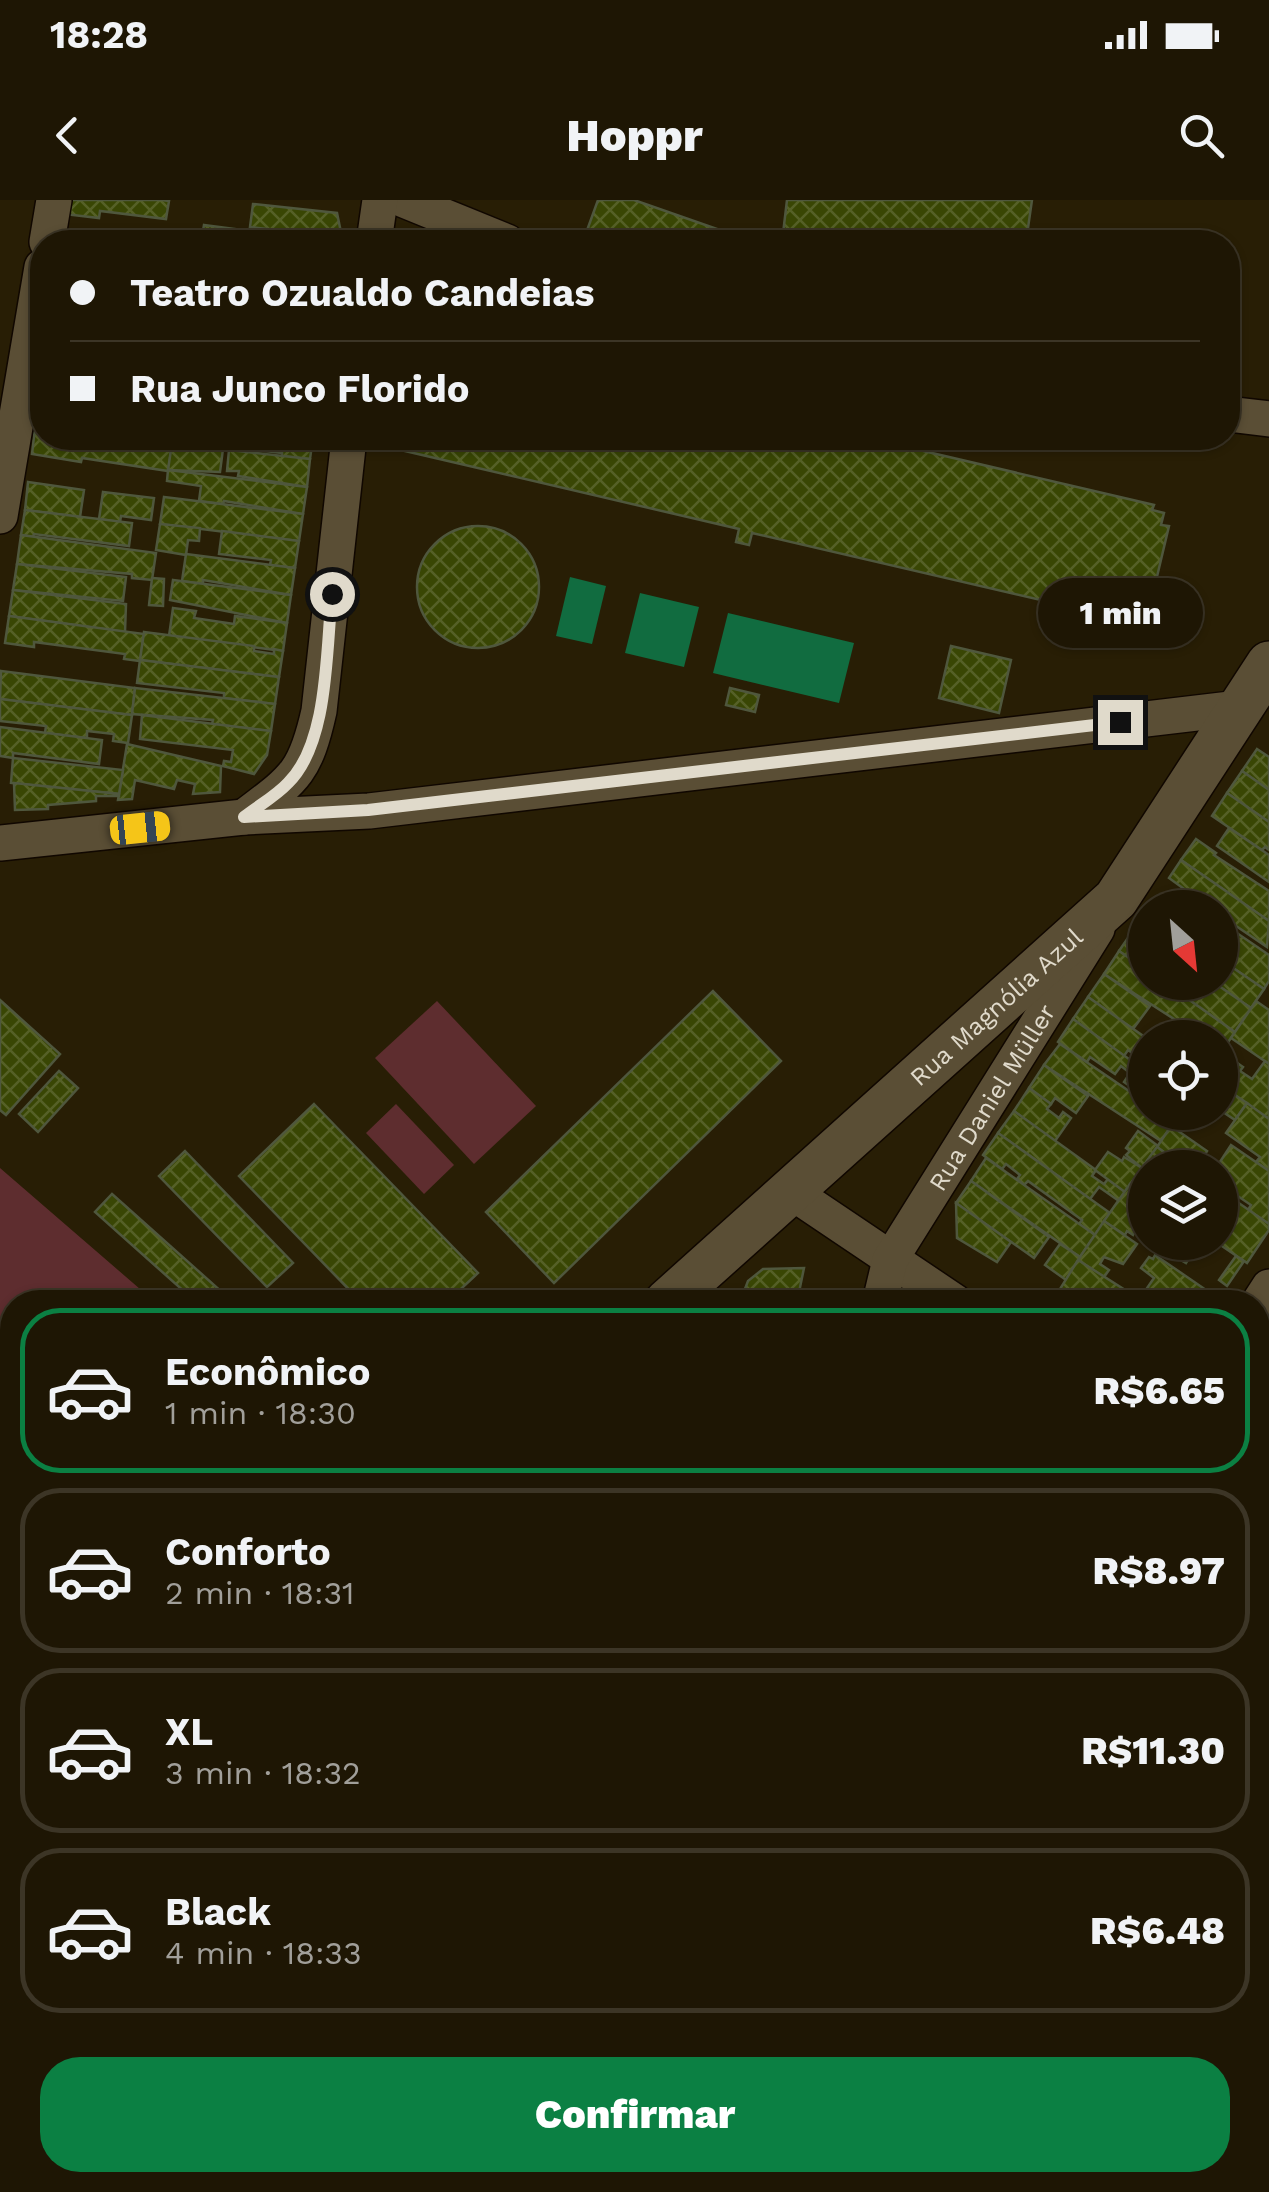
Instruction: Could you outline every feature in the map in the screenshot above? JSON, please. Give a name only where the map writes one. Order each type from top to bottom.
[{"type":"street","points":[[49,230],[54,200]]},
{"type":"street","points":[[376,230],[380,200]]},
{"type":"street","points":[[404,200],[478,230]]},
{"type":"street","points":[[0,516],[30,338]]},
{"type":"street","points":[[1240,415],[1269,419]]},
{"type":"street","points":[[244,817],[289,783],[310,752],[319,712],[348,450]]},
{"type":"street","name":"Rua Magnólia Azul","points":[[680,1290],[1116,899],[1269,664]]},
{"type":"street","points":[[0,843],[244,817],[368,810],[1239,708]]},
{"type":"street","name":"Rua Daniel Müller","points":[[883,1290],[890,1260],[1116,899]]},
{"type":"street","points":[[790,1191],[936,1290]]},
{"type":"shaded area","points":[[570,577],[606,586],[592,644],[556,636]]},
{"type":"shaded area","points":[[640,593],[699,607],[684,667],[625,653]]},
{"type":"shaded area","points":[[728,613],[854,643],[839,703],[713,673]]},
{"type":"shaded area","points":[[437,1001],[536,1106],[474,1164],[375,1058]]},
{"type":"shaded area","points":[[396,1104],[454,1165],[424,1194],[366,1133]]},
{"type":"shaded area","points":[[0,1168],[141,1290],[0,1290]]},
{"type":"building","points":[[67,200],[169,201],[166,219],[100,211],[99,218],[64,214]]},
{"type":"building","points":[[598,200],[634,200],[720,230],[587,230]]},
{"type":"building","points":[[787,200],[1032,200],[1028,230],[783,230]]},
{"type":"building","points":[[253,204],[337,213],[341,230],[278,230],[250,227]]},
{"type":"building","points":[[204,225],[242,230],[203,230]]},
{"type":"building","points":[[32,450],[171,450],[168,471],[32,454]]},
{"type":"building","points":[[171,450],[223,450],[220,472],[168,470]]},
{"type":"building","points":[[229,450],[310,459],[307,487],[227,471]]},
{"type":"building","points":[[256,450],[311,450],[310,459]]},
{"type":"building","points":[[919,450],[1154,505],[1152,510],[1164,513],[1161,525],[1169,526],[1150,606],[1141,604],[1137,618],[1127,616],[1127,620],[752,533],[749,545],[736,542],[739,529],[405,451]]},
{"type":"building","points":[[168,470],[307,487],[303,514],[224,501],[199,501],[201,486],[167,481]]},
{"type":"building","points":[[28,482],[84,490],[80,517],[25,510]]},
{"type":"building","points":[[103,492],[154,498],[151,520],[121,516],[120,522],[99,519]]},
{"type":"building","points":[[164,497],[303,514],[299,541],[160,524]]},
{"type":"building","points":[[25,510],[132,523],[129,546],[21,535]]},
{"type":"building","points":[[160,524],[200,528],[199,541],[188,540],[186,555],[156,550]]},
{"type":"building","points":[[478,526],[501,530],[521,544],[535,564],[539,587],[535,610],[521,630],[501,644],[478,648],[455,644],[435,630],[421,610],[417,587],[421,564],[435,544],[455,530]]},
{"type":"building","points":[[222,531],[299,541],[295,568],[270,565],[271,560],[219,554]]},
{"type":"building","points":[[21,535],[156,553],[152,580],[132,578],[132,574],[17,564]]},
{"type":"building","points":[[186,554],[295,568],[291,595],[203,580],[203,584],[182,581]]},
{"type":"building","points":[[17,564],[126,577],[123,601],[13,590]]},
{"type":"building","points":[[152,578],[164,579],[163,606],[149,605]]},
{"type":"building","points":[[173,580],[291,595],[287,623],[170,600]]},
{"type":"building","points":[[13,590],[126,604],[125,632],[9,616]]},
{"type":"building","points":[[173,608],[196,611],[194,618],[234,624],[235,616],[287,623],[283,651],[169,636]]},
{"type":"building","points":[[9,616],[144,634],[140,661],[124,659],[125,654],[34,642],[34,647],[5,643]]},
{"type":"building","points":[[144,632],[254,646],[254,651],[274,654],[274,649],[283,651],[279,677],[140,660]]},
{"type":"building","points":[[951,646],[1011,660],[999,713],[939,698]]},
{"type":"building","points":[[140,660],[279,677],[275,704],[224,698],[224,693],[137,683]]},
{"type":"building","points":[[1,671],[135,688],[132,715],[0,699]]},
{"type":"building","points":[[135,688],[275,704],[271,731],[212,724],[213,720],[132,714]]},
{"type":"building","points":[[730,688],[759,695],[755,712],[726,705]]},
{"type":"building","points":[[0,699],[132,715],[128,743],[113,741],[114,734],[87,731],[87,738],[45,733],[46,726],[0,721]]},
{"type":"building","points":[[142,715],[271,731],[267,755],[254,774],[223,766],[224,761],[231,762],[233,750],[140,739]]},
{"type":"building","points":[[0,727],[102,740],[99,764],[13,753],[13,758],[0,756]]},
{"type":"building","points":[[127,744],[221,766],[220,792],[193,794],[195,784],[177,780],[174,789],[135,780],[132,799],[118,800]]},
{"type":"building","points":[[1257,749],[1269,757],[1269,790],[1242,771]]},
{"type":"building","points":[[13,758],[123,770],[119,794],[11,783]]},
{"type":"building","points":[[1242,771],[1269,790],[1269,822],[1227,793]]},
{"type":"building","points":[[14,783],[119,796],[96,796],[96,801],[48,805],[48,809],[15,810]]},
{"type":"building","points":[[1227,793],[1269,822],[1269,850],[1262,850],[1212,816]]},
{"type":"building","points":[[1229,828],[1269,855],[1269,882],[1217,846]]},
{"type":"building","points":[[1196,839],[1269,891],[1269,921],[1238,900],[1238,890],[1224,890],[1181,860]]},
{"type":"building","points":[[1181,860],[1224,890],[1186,890],[1169,878]]},
{"type":"building","points":[[1238,900],[1269,921],[1267,947],[1238,927]]},
{"type":"building","points":[[1238,934],[1269,955],[1269,981],[1264,989],[1238,971]]},
{"type":"building","points":[[1128,938],[1128,957],[1119,951]]},
{"type":"building","points":[[1119,951],[1128,957],[1128,989],[1104,974]]},
{"type":"building","points":[[1238,971],[1264,989],[1251,1008],[1238,999]]},
{"type":"building","points":[[1104,974],[1128,991],[1128,1000],[1141,1000],[1150,1006],[1140,1020],[1128,1020],[1128,1025],[1088,997]]},
{"type":"building","points":[[713,991],[781,1061],[554,1283],[486,1212]]},
{"type":"building","points":[[1088,997],[1128,1025],[1128,1050],[1124,1056],[1073,1019]]},
{"type":"building","points":[[1238,999],[1251,1008],[1238,1028],[1238,1020],[1218,1020],[1190,1000]]},
{"type":"building","points":[[0,1000],[60,1054],[6,1115],[0,1110]]},
{"type":"building","points":[[1144,1000],[1190,1000],[1218,1020],[1176,1020]]},
{"type":"building","points":[[1256,1001],[1269,1010],[1269,1064],[1238,1043],[1238,1028]]},
{"type":"building","points":[[1073,1019],[1128,1058],[1128,1071],[1121,1066],[1115,1074],[1090,1057],[1087,1062],[1058,1042]]},
{"type":"building","points":[[1060,1044],[1128,1090],[1128,1120],[1044,1065]]},
{"type":"building","points":[[1265,1061],[1269,1064],[1269,1119],[1238,1097],[1238,1064],[1243,1067],[1240,1071],[1252,1079]]},
{"type":"building","points":[[1044,1065],[1088,1096],[1076,1113],[1055,1098],[1051,1104],[1029,1088]]},
{"type":"building","points":[[59,1071],[78,1088],[38,1132],[19,1114]]},
{"type":"building","points":[[1029,1088],[1051,1104],[1047,1109],[1059,1118],[1063,1112],[1071,1118],[1055,1141],[1014,1111]]},
{"type":"building","points":[[1238,1097],[1247,1103],[1238,1116]]},
{"type":"building","points":[[1247,1103],[1269,1119],[1269,1171],[1256,1162],[1260,1157],[1226,1133],[1238,1130],[1238,1116]]},
{"type":"building","points":[[314,1104],[478,1273],[460,1290],[349,1290],[239,1176]]},
{"type":"building","points":[[1014,1111],[1096,1170],[1092,1176],[1104,1184],[1108,1179],[1125,1192],[1119,1201],[1099,1187],[1090,1199],[998,1133]]},
{"type":"building","points":[[1144,1130],[1169,1130],[1161,1141]]},
{"type":"building","points":[[1168,1130],[1177,1130],[1206,1150],[1161,1150],[1157,1147]]},
{"type":"building","points":[[1138,1131],[1158,1146],[1155,1150],[1126,1148]]},
{"type":"building","points":[[998,1133],[1110,1213],[1095,1235],[1079,1224],[1082,1220],[1028,1181],[1024,1185],[1017,1179],[1020,1175],[1006,1164],[1002,1169],[983,1155]]},
{"type":"building","points":[[1231,1145],[1269,1171],[1269,1224],[1248,1210],[1251,1205],[1238,1196],[1238,1150],[1228,1150]]},
{"type":"building","points":[[185,1151],[293,1263],[267,1287],[159,1176]]},
{"type":"building","points":[[1108,1152],[1122,1161],[1124,1157],[1128,1159],[1128,1188],[1125,1192],[1095,1170]]},
{"type":"building","points":[[986,1158],[1095,1235],[1080,1257],[971,1181]]},
{"type":"building","points":[[971,1181],[1049,1237],[1034,1258],[956,1203]]},
{"type":"building","points":[[1128,1187],[1128,1232],[1125,1235],[1104,1221]]},
{"type":"building","points":[[112,1194],[220,1290],[183,1290],[95,1212]]},
{"type":"building","points":[[1238,1202],[1269,1224],[1247,1263],[1238,1257]]},
{"type":"building","points":[[956,1203],[1011,1242],[997,1262],[957,1238]]},
{"type":"building","points":[[1104,1221],[1128,1238],[1128,1257],[1123,1264],[1104,1257],[1100,1264],[1109,1270],[1104,1277],[1078,1260]]},
{"type":"building","points":[[1060,1244],[1080,1257],[1066,1280],[1045,1265]]},
{"type":"building","points":[[1238,1257],[1244,1261],[1227,1286],[1219,1280],[1233,1260]]},
{"type":"building","points":[[1078,1260],[1125,1290],[1059,1290]]},
{"type":"building","points":[[1147,1260],[1162,1260],[1206,1290],[1146,1290],[1154,1278],[1141,1268]]},
{"type":"building","points":[[804,1268],[799,1290],[745,1290],[748,1281],[763,1269]]},
{"type":"route","points":[[332,594],[319,712],[310,752],[289,783],[244,817],[368,810],[1120,722]]}]
